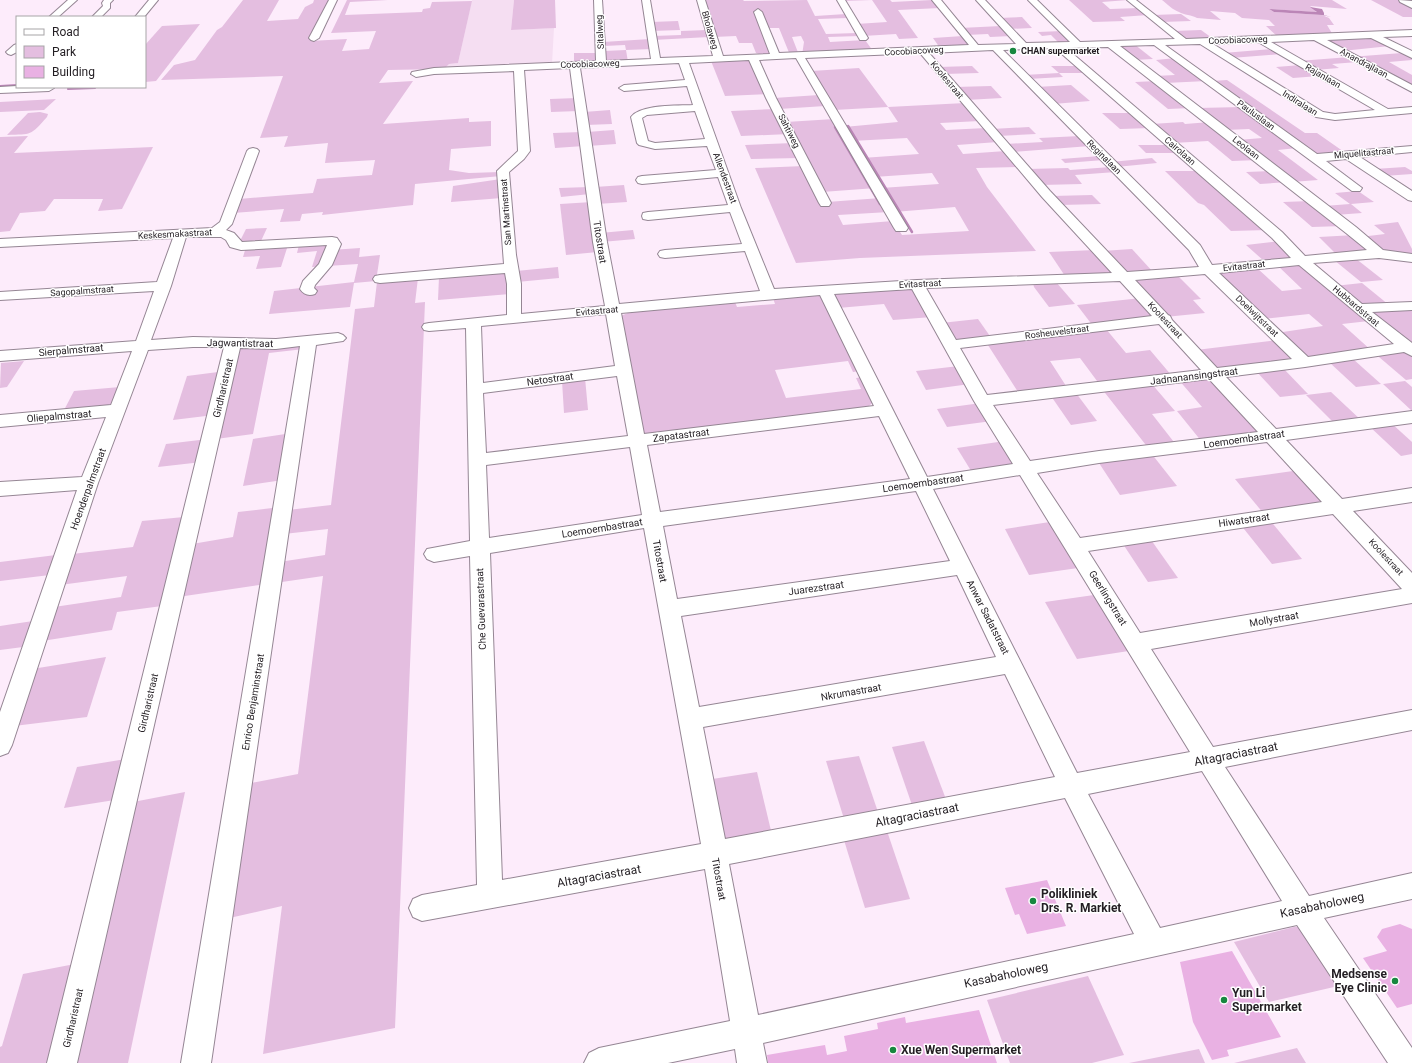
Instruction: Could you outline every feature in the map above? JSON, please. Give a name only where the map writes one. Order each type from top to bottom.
[{"type":"street","points":[[54,16],[73,0]]},
{"type":"street","points":[[97,16],[107,6],[106,3],[109,0]]},
{"type":"street","points":[[140,16],[154,0]]},
{"type":"street","points":[[314,38],[333,0]]},
{"type":"street","name":"Sitalweg","points":[[598,0],[601,64]]},
{"type":"street","points":[[646,0],[656,62]]},
{"type":"street","name":"Bholaweg","points":[[701,0],[719,59]]},
{"type":"street","points":[[840,0],[863,38]]},
{"type":"street","points":[[936,0],[976,48]]},
{"type":"street","points":[[980,0],[1023,46]]},
{"type":"street","points":[[1032,0],[1078,45]]},
{"type":"street","points":[[1131,0],[1184,42]]},
{"type":"street","points":[[1403,0],[1412,5]]},
{"type":"street","points":[[758,12],[776,57]]},
{"type":"street","name":"Cocobiacoweg","points":[[416,74],[434,71],[922,50],[1315,38],[1412,33]]},
{"type":"street","points":[[1373,35],[1412,55]]},
{"type":"street","name":"Anandrajlaan","points":[[1315,38],[1412,89]]},
{"type":"street","name":"Rajanlaan","points":[[1259,39],[1386,112]]},
{"type":"street","name":"Indiralaan","points":[[1202,41],[1320,115],[1335,117],[1412,110]]},
{"type":"street","name":"Pauluslaan","points":[[1155,42],[1356,188]]},
{"type":"street","name":"Leolaan","points":[[1111,44],[1351,230],[1379,254]]},
{"type":"street","name":"Cairolaan","points":[[1057,45],[1277,235],[1301,260]]},
{"type":"street","name":"Reginalaan","points":[[995,47],[1195,248],[1208,270]]},
{"type":"street","name":"Koolestraat","points":[[922,50],[1042,189],[1412,586]]},
{"type":"street","points":[[799,56],[901,228]]},
{"type":"street","name":"Sahtiweg","points":[[753,58],[825,203]]},
{"type":"street","name":"Allendestraat","points":[[683,61],[735,208],[769,294]]},
{"type":"street","name":"Titostraat","points":[[575,65],[600,242],[715,854],[752,1063]]},
{"type":"street","name":"San Martinstraat","points":[[514,319],[514,284],[511,268],[503,171],[507,165],[523,154],[524,151],[519,67]]},
{"type":"street","points":[[624,88],[690,83]]},
{"type":"street","points":[[0,90],[49,88]]},
{"type":"street","points":[[700,108],[645,112],[637,115],[636,117],[643,143],[655,146],[712,142]]},
{"type":"street","name":"Miquelitastraat","points":[[1315,158],[1412,149]]},
{"type":"street","points":[[215,232],[226,224],[253,151]]},
{"type":"street","points":[[1348,155],[1412,198]]},
{"type":"street","points":[[642,180],[723,173]]},
{"type":"street","points":[[648,216],[735,208]]},
{"type":"street","name":"Keskesmakastraat","points":[[0,244],[215,232],[226,233],[232,237],[235,244],[241,246],[332,241],[334,244],[325,264],[308,284],[307,289],[310,291]]},
{"type":"street","name":"Hoenderpalmstraat","points":[[0,745],[89,483],[164,286],[181,234]]},
{"type":"street","points":[[665,254],[750,247]]},
{"type":"street","name":"Evitastraat","points":[[429,327],[769,294],[825,290],[917,284],[1123,277],[1379,254],[1412,258]]},
{"type":"street","name":"Hubbardstraat","points":[[1301,260],[1409,349]]},
{"type":"street","points":[[380,279],[511,268]]},
{"type":"street","name":"Doelwijtstraat","points":[[1208,270],[1305,362]]},
{"type":"street","name":"Geerlingstraat","points":[[917,284],[982,401],[1075,546],[1302,909],[1405,1063]]},
{"type":"street","name":"Sagopalmstraat","points":[[0,296],[164,286]]},
{"type":"street","name":"Anwar Sadatstraat","points":[[825,290],[962,567],[1153,943]]},
{"type":"street","points":[[1359,309],[1412,306]]},
{"type":"street","name":"Rosheuvelstraat","points":[[950,345],[1165,320]]},
{"type":"street","name":"Che Guevarastraat","points":[[473,323],[490,896]]},
{"type":"street","name":"Jagwantistraat","points":[[142,345],[192,342],[276,344],[338,338]]},
{"type":"street","name":"Enrico Benjaminstraat","points":[[196,1063],[309,341]]},
{"type":"street","name":"Girdharistraat","points":[[62,1063],[233,343]]},
{"type":"street","name":"Sierpalmstraat","points":[[0,356],[142,345]]},
{"type":"street","name":"Jadnanansingstraat","points":[[982,401],[1409,349]]},
{"type":"street","name":"Netostraat","points":[[476,389],[624,370]]},
{"type":"street","name":"Oliepalmstraat","points":[[0,421],[118,410]]},
{"type":"street","name":"Zapatastraat","points":[[477,460],[885,410]]},
{"type":"street","name":"Loemoembastraat","points":[[434,554],[652,520],[921,484],[1099,457],[1412,417]]},
{"type":"street","points":[[0,489],[89,483]]},
{"type":"street","name":"Hiwatstraat","points":[[1075,546],[1412,495]]},
{"type":"street","name":"Juarezstraat","points":[[669,609],[962,567]]},
{"type":"street","name":"Mollystraat","points":[[1136,643],[1412,594]]},
{"type":"street","name":"Nkrumastraat","points":[[690,719],[1012,664]]},
{"type":"street","name":"Altagraciastraat","points":[[422,908],[715,854],[1412,720]]},
{"type":"street","name":"Kasabaholoweg","points":[[599,1063],[1412,886]]},
{"type":"shaded area","points":[[472,0],[514,0],[511,30],[554,28],[552,64],[444,69],[449,64],[458,63]]},
{"type":"shaded area","points":[[1310,7],[1322,9],[1324,15],[1331,17],[1322,15],[1274,12],[1269,9],[1317,12]]},
{"type":"green space","points":[[243,0],[279,0],[267,21],[298,19],[305,7],[313,3],[314,0],[331,0],[310,41],[347,39],[342,51],[369,49],[376,31],[331,33],[347,0],[388,0],[350,2],[345,15],[422,12],[423,9],[430,8],[432,2],[472,1],[458,63],[449,64],[444,69],[388,70],[379,83],[413,81],[383,124],[469,118],[469,122],[491,121],[491,146],[451,149],[449,170],[469,173],[500,172],[501,176],[415,184],[413,205],[322,215],[323,212],[302,214],[300,221],[280,222],[284,209],[233,213],[239,199],[313,193],[317,179],[372,175],[375,160],[325,163],[328,143],[284,147],[288,136],[260,138],[283,76],[161,80],[174,65],[195,60],[217,30],[222,27]]},
{"type":"green space","points":[[514,0],[555,0],[556,28],[511,30]]},
{"type":"green space","points":[[703,0],[807,0],[815,16],[846,14],[848,18],[818,19],[826,34],[857,33],[860,36],[828,37],[830,42],[865,40],[873,51],[802,55],[804,42],[801,36],[792,37],[799,55],[790,55],[779,28],[768,28],[777,54],[763,55],[756,53],[752,43],[739,43],[736,36],[714,37]]},
{"type":"green space","points":[[842,0],[872,0],[842,1]]},
{"type":"green space","points":[[872,0],[890,0],[892,2],[932,0],[940,8],[898,10],[918,38],[899,39],[896,34],[863,36],[856,24],[887,22]]},
{"type":"green space","points":[[1069,0],[1128,0],[1102,2],[1110,9],[1139,8],[1148,15],[1120,17],[1125,21],[1093,22]]},
{"type":"green space","points":[[1162,0],[1332,0],[1347,9],[1310,6],[1317,11],[1315,12],[1269,9],[1274,12],[1322,15],[1329,18],[1334,25],[1327,25],[1333,35],[1278,37],[1266,26],[1275,26],[1269,20],[1242,18],[1235,13],[1210,11],[1221,20],[1197,18],[1177,11]]},
{"type":"green space","points":[[1371,0],[1401,0],[1412,6],[1412,17],[1403,17]]},
{"type":"green space","points":[[1181,14],[1191,21],[1162,22],[1153,15]]},
{"type":"green space","points":[[1022,17],[1032,28],[1008,29],[998,18]]},
{"type":"green space","points":[[678,21],[680,30],[652,31],[651,22]]},
{"type":"green space","points":[[200,24],[156,81],[146,82],[146,44],[162,26]]},
{"type":"green space","points":[[1001,26],[1011,36],[990,37],[988,34],[966,35],[960,28]]},
{"type":"green space","points":[[707,30],[709,37],[653,40],[653,36],[681,35],[681,31]]},
{"type":"green space","points":[[1201,30],[1212,38],[1188,40],[1173,31]]},
{"type":"green space","points":[[1062,31],[1074,42],[1060,44],[1051,35],[1042,36],[1038,32]]},
{"type":"green space","points":[[963,36],[970,46],[940,48],[933,38]]},
{"type":"green space","points":[[1369,36],[1390,46],[1342,51],[1322,38]]},
{"type":"green space","points":[[650,39],[652,49],[626,50],[625,45],[604,46],[603,42]]},
{"type":"green space","points":[[1134,44],[1153,59],[1134,60],[1116,45]]},
{"type":"green space","points":[[1272,49],[1281,54],[1231,58],[1223,53]]},
{"type":"green space","points":[[626,50],[628,62],[604,62],[604,51]]},
{"type":"green space","points":[[574,53],[599,53],[598,61],[574,64]]},
{"type":"green space","points":[[1402,53],[1412,58],[1412,60],[1389,62],[1412,75],[1412,90],[1358,62],[1332,64],[1339,68],[1315,70],[1298,61]]},
{"type":"green space","points":[[1176,58],[1207,81],[1165,83],[1155,76],[1175,75],[1156,60]]},
{"type":"green space","points":[[748,59],[752,61],[768,94],[725,96],[711,61]]},
{"type":"green space","points":[[1301,65],[1319,76],[1293,78],[1276,67]]},
{"type":"green space","points":[[972,66],[979,73],[944,74],[938,67]]},
{"type":"green space","points":[[1051,66],[1078,66],[1087,73],[1059,73]]},
{"type":"green space","points":[[859,68],[888,107],[834,110],[811,71]]},
{"type":"green space","points":[[1059,73],[1063,77],[1028,79],[1024,75]]},
{"type":"green space","points":[[1227,80],[1305,133],[1317,133],[1347,154],[1317,155],[1212,81]]},
{"type":"green space","points":[[1157,81],[1191,108],[1168,109],[1135,82]]},
{"type":"green space","points":[[1071,85],[1090,101],[1053,104],[1036,87]]},
{"type":"green space","points":[[991,86],[1002,98],[966,100],[955,87]]},
{"type":"green space","points":[[819,95],[825,106],[779,109],[774,98]]},
{"type":"green space","points":[[577,98],[579,111],[551,112],[550,99]]},
{"type":"green space","points":[[56,99],[44,110],[0,112],[0,102]]},
{"type":"green space","points":[[965,103],[980,121],[940,123],[946,130],[986,128],[998,142],[957,145],[963,154],[1006,151],[1019,167],[976,168],[987,187],[1036,251],[860,258],[796,263],[755,168],[804,166],[827,202],[881,198],[889,212],[838,215],[843,225],[893,221],[902,235],[969,231],[955,207],[894,212],[881,188],[939,184],[932,173],[874,177],[862,158],[919,154],[907,138],[852,141],[844,127],[898,122],[888,107]]},
{"type":"green space","points":[[1243,107],[1297,148],[1278,150],[1318,180],[1292,182],[1238,140],[1262,138],[1249,129],[1225,130],[1197,108]]},
{"type":"green space","points":[[776,109],[789,134],[741,136],[731,111]]},
{"type":"green space","points":[[610,110],[612,124],[586,125],[584,112]]},
{"type":"green space","points":[[40,112],[48,114],[47,117],[33,131],[26,134],[7,135],[28,113]]},
{"type":"green space","points":[[1102,113],[1134,113],[1151,128],[1120,129]]},
{"type":"green space","points":[[834,119],[876,188],[822,192],[786,122]]},
{"type":"green space","points":[[1183,122],[1185,124],[1210,122],[1259,160],[1232,161],[1208,141],[1173,143],[1151,124]]},
{"type":"green space","points":[[1029,127],[1036,134],[998,136],[992,129]]},
{"type":"green space","points":[[614,130],[616,144],[588,146],[587,132]]},
{"type":"green space","points":[[582,132],[584,146],[555,148],[553,133]]},
{"type":"green space","points":[[28,136],[14,153],[153,147],[122,209],[98,211],[103,199],[54,199],[45,211],[20,213],[10,231],[0,232],[0,137]]},
{"type":"green space","points":[[1080,136],[1090,146],[1012,152],[1006,144],[1043,142],[1039,138]]},
{"type":"green space","points":[[793,143],[800,158],[751,159],[745,145]]},
{"type":"green space","points":[[1138,145],[1171,145],[1180,153],[1146,153]]},
{"type":"green space","points":[[1100,156],[1104,160],[1065,163],[1061,159]]},
{"type":"green space","points":[[1152,158],[1157,163],[1116,167],[1111,162]]},
{"type":"green space","points":[[1111,167],[1116,172],[1075,175],[1082,184],[1041,185],[1027,169],[1068,168],[1070,170]]},
{"type":"green space","points":[[1405,167],[1412,171],[1412,174],[1384,176],[1374,169]]},
{"type":"green space","points":[[1165,171],[1201,171],[1268,230],[1231,231],[1204,205],[1198,203]]},
{"type":"green space","points":[[1273,171],[1288,182],[1260,184],[1246,172]]},
{"type":"green space","points":[[501,179],[502,198],[451,202],[453,186]]},
{"type":"green space","points":[[624,185],[627,202],[597,204],[595,187]]},
{"type":"green space","points":[[589,187],[590,194],[561,197],[559,188]]},
{"type":"green space","points":[[1358,191],[1374,202],[1351,204],[1362,213],[1335,215],[1324,206],[1350,204],[1335,193]]},
{"type":"green space","points":[[1092,195],[1101,204],[1060,205],[1052,196]]},
{"type":"green space","points":[[1311,201],[1343,226],[1312,227],[1283,202]]},
{"type":"green space","points":[[592,202],[598,252],[566,255],[560,204]]},
{"type":"green space","points":[[1398,222],[1412,249],[1412,255],[1385,253],[1360,237],[1385,234],[1374,225]]},
{"type":"green space","points":[[267,228],[261,241],[239,243],[246,229]]},
{"type":"green space","points":[[633,230],[635,239],[602,242],[600,233]]},
{"type":"green space","points":[[1355,235],[1371,250],[1336,254],[1319,237]]},
{"type":"green space","points":[[1280,241],[1291,258],[1264,261],[1246,245]]},
{"type":"green space","points":[[332,243],[331,250],[360,248],[359,257],[380,255],[376,281],[354,283],[350,307],[269,314],[274,291],[354,282],[358,264],[312,267],[317,251],[297,253],[299,245]]},
{"type":"green space","points":[[288,245],[281,267],[256,269],[260,256],[243,257],[246,247]]},
{"type":"green space","points":[[1132,249],[1153,272],[1128,273],[1102,251]]},
{"type":"green space","points":[[1095,250],[1113,272],[1112,273],[1065,276],[1049,252]]},
{"type":"green space","points":[[1355,258],[1383,280],[1361,282],[1334,260]]},
{"type":"green space","points":[[1277,265],[1301,265],[1369,321],[1342,324],[1372,351],[1319,359],[1304,356],[1276,333],[1323,326],[1309,314],[1262,319],[1217,273],[1257,268],[1282,291],[1302,289]]},
{"type":"green space","points":[[558,267],[559,278],[517,282],[516,271]]},
{"type":"green space","points":[[505,270],[511,294],[438,300],[439,277]]},
{"type":"green space","points":[[1178,276],[1201,299],[1193,300],[1205,313],[1165,317],[1134,281],[1136,279]]},
{"type":"green space","points":[[418,278],[415,303],[425,302],[395,1028],[263,1054],[282,906],[225,919],[246,784],[298,774],[323,576],[275,583],[279,562],[325,555],[328,529],[284,534],[288,510],[331,505],[355,309],[374,307],[377,282]]},
{"type":"green space","points":[[1056,282],[1075,304],[1049,307],[1034,287],[1033,283]]},
{"type":"green space","points":[[1362,283],[1389,305],[1365,307],[1334,286]]},
{"type":"green space","points":[[911,286],[932,317],[893,320],[884,304],[838,308],[833,293]]},
{"type":"green space","points":[[812,294],[822,297],[860,371],[853,372],[848,361],[775,370],[786,398],[861,389],[856,378],[863,377],[873,402],[867,408],[646,434],[641,433],[618,317],[633,311],[735,302],[737,307],[775,304],[773,298]]},
{"type":"green space","points":[[1141,298],[1156,316],[1093,326],[1077,305]]},
{"type":"green space","points":[[1412,308],[1412,349],[1369,312]]},
{"type":"green space","points":[[978,319],[992,339],[955,343],[941,323]]},
{"type":"green space","points":[[1106,329],[1126,353],[1150,350],[1172,376],[1100,385],[1080,358],[1050,361],[1068,389],[1020,395],[986,342]]},
{"type":"green space","points":[[1278,340],[1298,358],[1220,371],[1196,350]]},
{"type":"green space","points":[[301,346],[304,349],[269,353],[253,434],[216,439],[240,347]]},
{"type":"green space","points":[[1403,352],[1412,355],[1412,379],[1406,380],[1379,357],[1378,354]]},
{"type":"green space","points":[[1353,359],[1381,384],[1356,387],[1329,362]]},
{"type":"green space","points":[[24,361],[7,387],[0,388],[1,363]]},
{"type":"green space","points":[[959,366],[970,384],[926,390],[916,371]]},
{"type":"green space","points":[[1282,367],[1308,394],[1280,397],[1255,370]]},
{"type":"green space","points":[[226,371],[214,415],[173,420],[187,376]]},
{"type":"green space","points":[[1207,376],[1261,432],[1202,442],[1177,411],[1202,407],[1178,379]]},
{"type":"green space","points":[[585,378],[588,410],[564,413],[562,381]]},
{"type":"green space","points":[[1405,381],[1412,387],[1412,411],[1383,384]]},
{"type":"green space","points":[[1151,383],[1175,411],[1152,414],[1177,446],[1149,449],[1102,389]]},
{"type":"green space","points":[[120,387],[112,406],[62,414],[74,391]]},
{"type":"green space","points":[[1331,392],[1362,421],[1336,425],[1306,395]]},
{"type":"green space","points":[[1076,393],[1097,421],[1071,425],[1051,396]]},
{"type":"green space","points":[[981,403],[992,421],[947,427],[937,409]]},
{"type":"green space","points":[[1390,422],[1412,442],[1412,454],[1401,456],[1368,425]]},
{"type":"green space","points":[[292,433],[283,480],[243,486],[253,439]]},
{"type":"green space","points":[[208,439],[202,462],[158,467],[166,444]]},
{"type":"green space","points":[[1005,441],[1019,465],[973,474],[957,448]]},
{"type":"green space","points":[[1151,453],[1177,486],[1120,495],[1097,460]]},
{"type":"green space","points":[[1300,470],[1327,502],[1264,514],[1235,479]]},
{"type":"green space","points":[[281,507],[266,584],[178,597],[192,544],[233,537],[238,512]]},
{"type":"green space","points":[[184,517],[162,606],[117,612],[112,630],[42,641],[54,607],[121,597],[127,576],[60,585],[72,554],[133,547],[142,521]]},
{"type":"green space","points":[[1269,519],[1302,559],[1272,564],[1240,524]]},
{"type":"green space","points":[[1056,521],[1085,567],[1029,575],[1005,529]]},
{"type":"green space","points":[[1149,537],[1178,578],[1148,582],[1121,541]]},
{"type":"green space","points":[[56,555],[50,575],[0,581],[0,562]]},
{"type":"green space","points":[[1101,594],[1135,650],[1077,659],[1045,602]]},
{"type":"green space","points":[[33,621],[23,647],[0,650],[0,626]]},
{"type":"green space","points":[[106,657],[87,717],[14,726],[32,669]]},
{"type":"green space","points":[[924,741],[947,802],[913,808],[892,747]]},
{"type":"green space","points":[[859,756],[879,815],[845,822],[826,761]]},
{"type":"green space","points":[[132,758],[121,799],[64,808],[77,767]]},
{"type":"green space","points":[[757,772],[773,839],[724,847],[706,780]]},
{"type":"green space","points":[[185,792],[128,1063],[76,1063],[133,802]]},
{"type":"green space","points":[[886,828],[910,899],[865,908],[843,837]]},
{"type":"green space","points":[[1294,927],[1300,927],[1347,984],[1269,1002],[1234,942]]},
{"type":"green space","points":[[80,963],[55,1063],[0,1063],[0,1047],[2,1046],[23,974]]},
{"type":"green space","points":[[1088,976],[1124,1055],[1092,1063],[1010,1063],[987,1000]]},
{"type":"green space","points":[[1297,1048],[1306,1063],[1234,1063]]},
{"type":"green space","points":[[1199,1049],[1205,1063],[1129,1063]]},
{"type":"building","name":"Polikliniek Drs. R. Markiet","points":[[1047,880],[1066,926],[1027,934],[1019,914],[1015,915],[1005,888]]},
{"type":"building","name":"Medsense Eye Clinic","points":[[1400,924],[1412,929],[1412,1004],[1397,1008],[1363,958],[1387,951],[1377,937],[1382,929]]},
{"type":"building","name":"Yun Li Supermarket","points":[[1232,951],[1281,1037],[1227,1050],[1229,1056],[1212,1060],[1193,1022],[1180,962]]},
{"type":"building","points":[[979,1010],[997,1063],[768,1063],[767,1055],[825,1045],[827,1055],[847,1051],[844,1036],[878,1029],[877,1023],[905,1017],[906,1023]]},
{"type":"waterway","points":[[0,86],[16,85]]},
{"type":"waterway","points":[[68,88],[95,88]]},
{"type":"waterway","points":[[848,126],[912,232]]},
{"type":"waterway","points":[[835,127],[880,204]]},
{"type":"place","name":"CHAN supermarket","points":[[1013,51]]},
{"type":"place","name":"Polikliniek Drs. R. Markiet","points":[[1033,901]]},
{"type":"place","name":"Medsense Eye Clinic","points":[[1395,981]]},
{"type":"place","name":"Yun Li Supermarket","points":[[1224,1000]]},
{"type":"place","name":"Xue Wen Supermarket","points":[[893,1050]]}]
